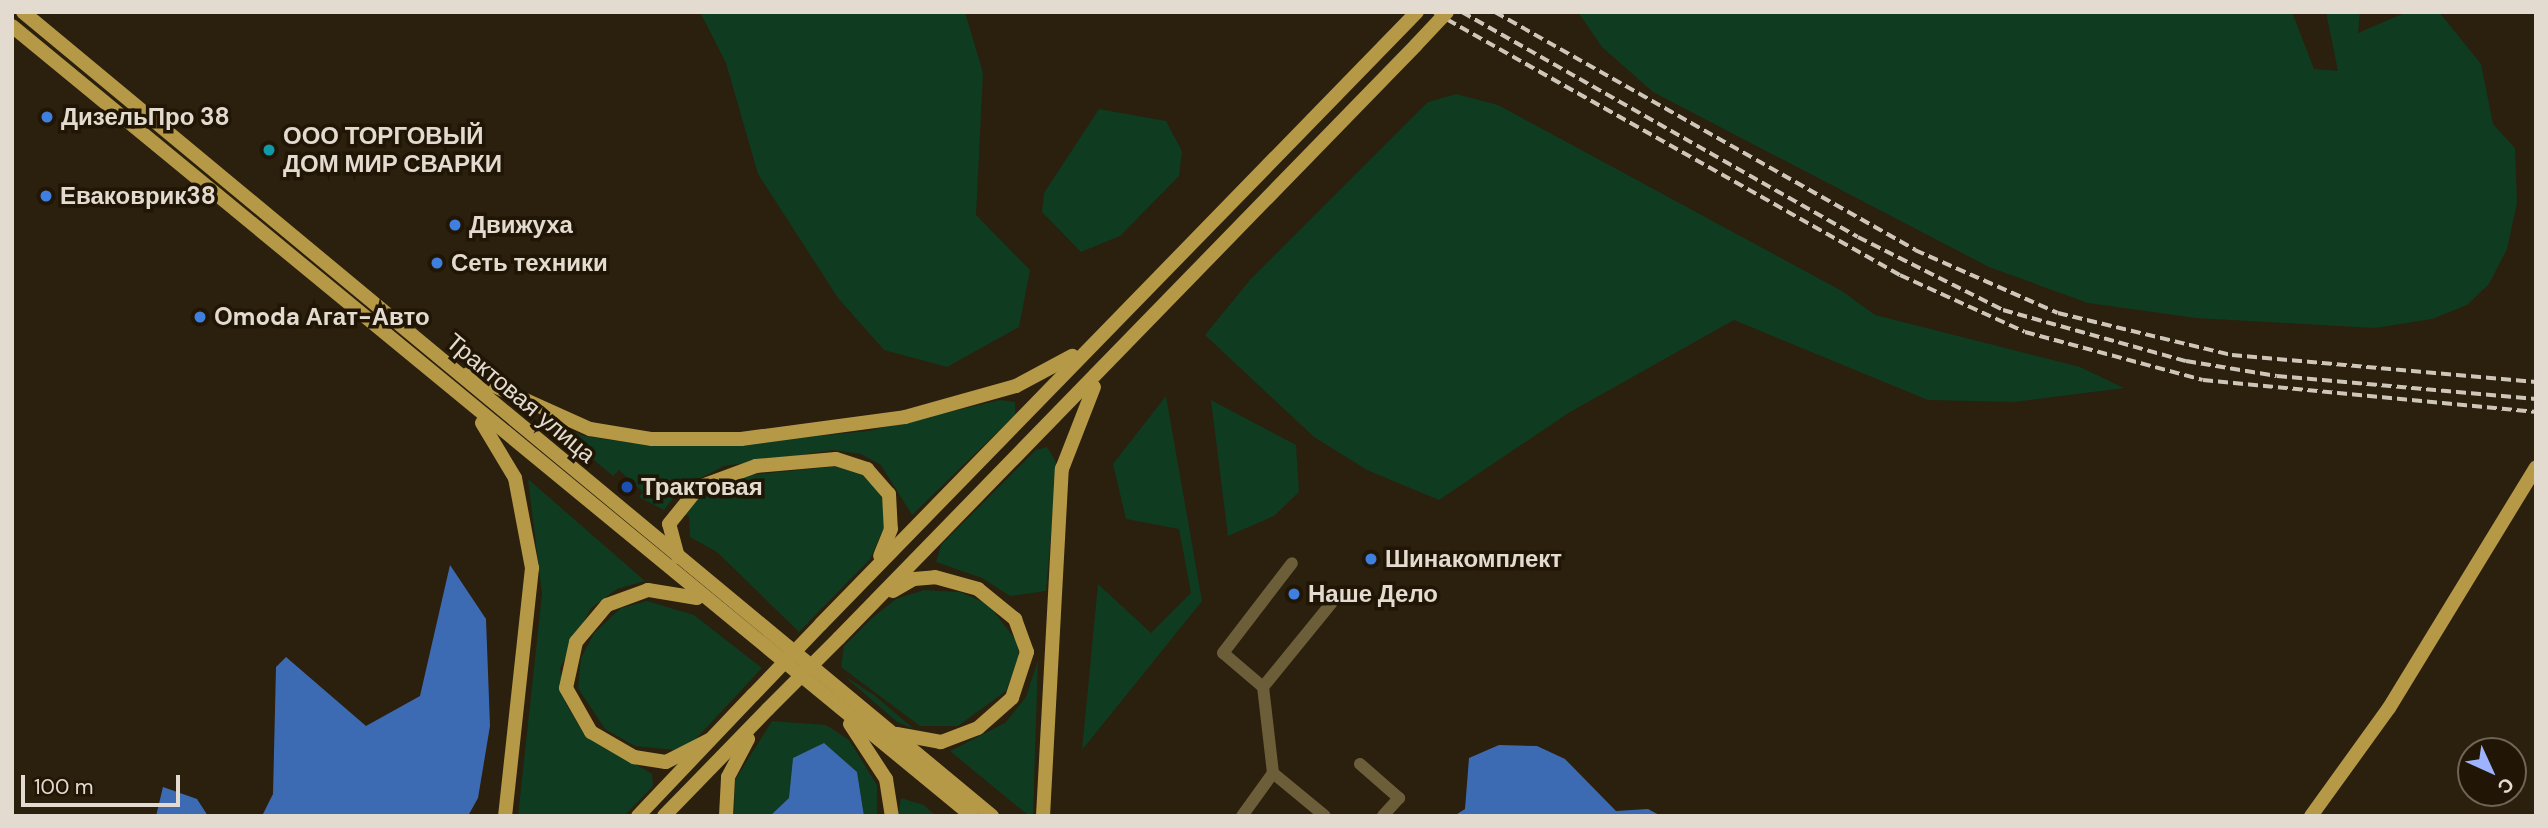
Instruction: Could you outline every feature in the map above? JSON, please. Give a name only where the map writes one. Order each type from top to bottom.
[{"type":"main road","name":"Трактовая улица","points":[[23,12],[992,816]]},
{"type":"main road","points":[[638,816],[1128,307],[1417,12]]},
{"type":"main road","points":[[664,816],[1147,324],[1447,12]]},
{"type":"main road","name":"Трактовая улица","points":[[12,26],[708,602],[972,816]]},
{"type":"main road","points":[[433,354],[489,386],[590,429],[652,439],[741,439],[847,428],[1016,386],[1062,363],[1128,307]]},
{"type":"main road","points":[[1043,816],[1063,461],[1087,397],[1147,324]]},
{"type":"main road","points":[[458,396],[512,470],[531,553],[529,633],[505,816]]},
{"type":"main road","points":[[679,559],[670,518],[704,484],[773,463],[842,459],[862,465],[889,494],[890,535],[880,557],[821,624]]},
{"type":"main road","points":[[2311,816],[2389,708],[2532,472]]},
{"type":"main road","points":[[839,638],[901,585],[927,577],[987,594],[1021,628],[1027,652],[1021,681],[988,721],[951,741],[888,730]]},
{"type":"main road","points":[[708,602],[654,589],[616,600],[588,624],[566,679],[571,705],[584,724],[624,753],[666,762],[709,740]]},
{"type":"main road","points":[[834,704],[887,779],[891,816]]},
{"type":"main road","points":[[726,816],[728,777],[768,709]]},
{"type":"street","points":[[1242,816],[1273,773],[1263,687],[1223,653],[1292,563]]},
{"type":"street","points":[[1263,687],[1334,600]]},
{"type":"street","points":[[1360,764],[1399,798],[1383,816]]},
{"type":"street","points":[[1273,773],[1325,816]]},
{"type":"green space","points":[[700,12],[965,12],[983,73],[976,215],[1030,270],[1019,327],[947,367],[884,350],[838,298],[758,174],[726,63]]},
{"type":"green space","points":[[1578,12],[2292,12],[2314,69],[2338,71],[2326,12],[2360,12],[2358,33],[2407,12],[2439,12],[2481,64],[2493,124],[2515,148],[2517,203],[2507,249],[2489,284],[2467,305],[2432,319],[2375,328],[2196,318],[2088,303],[1989,267],[1653,92],[1602,47]]},
{"type":"green space","points":[[1456,94],[1498,105],[1842,291],[1875,315],[2080,367],[2124,388],[2014,402],[1928,400],[1734,320],[1570,412],[1439,500],[1367,470],[1314,437],[1205,335],[1250,280],[1428,102]]},
{"type":"green space","points":[[1099,109],[1166,121],[1182,151],[1179,176],[1120,236],[1081,252],[1042,212],[1044,193]]},
{"type":"green space","points":[[1166,396],[1202,601],[1082,750],[1098,584],[1151,633],[1191,593],[1179,529],[1126,519],[1113,464]]},
{"type":"green space","points":[[1000,400],[1015,402],[1015,415],[912,515],[881,465],[861,454],[833,450],[724,466],[681,488],[664,510],[639,497],[643,492],[619,470],[613,476],[548,421],[584,436],[632,443],[745,443],[868,431]]},
{"type":"green space","points":[[1211,400],[1296,445],[1299,492],[1274,516],[1228,536]]},
{"type":"green space","points":[[1047,447],[1057,464],[1046,591],[1010,596],[982,578],[936,562],[941,545],[1036,450]]},
{"type":"green space","points":[[840,466],[859,469],[881,494],[886,523],[870,559],[799,632],[717,552],[690,537],[689,516],[683,514],[707,491],[749,475]]},
{"type":"green space","points":[[528,479],[645,581],[617,589],[591,608],[560,668],[565,702],[582,731],[652,774],[653,786],[624,816],[518,816],[542,594]]},
{"type":"green space","points":[[924,590],[960,592],[988,604],[1016,640],[1019,656],[1006,691],[958,726],[920,726],[841,667],[844,646],[872,618],[896,599]]},
{"type":"green space","points":[[647,601],[694,615],[762,668],[693,742],[674,750],[635,746],[605,729],[578,688],[581,658],[594,633],[621,608]]},
{"type":"green space","points":[[1038,660],[1033,816],[1029,816],[950,751],[1005,723],[1026,697]]},
{"type":"green space","points":[[843,675],[874,695],[914,729],[897,722]]},
{"type":"green space","points":[[772,721],[826,725],[849,740],[877,785],[877,816],[864,816],[857,772],[824,744],[793,758],[789,798],[770,816],[734,816],[735,780]]},
{"type":"green space","points":[[901,798],[924,805],[936,816],[898,816]]},
{"type":"water","points":[[450,565],[486,619],[490,726],[478,798],[468,816],[262,816],[273,794],[276,667],[286,657],[366,726],[420,696]]},
{"type":"water","points":[[824,743],[857,772],[864,816],[770,816],[789,798],[793,758]]},
{"type":"water","points":[[1499,745],[1537,746],[1565,759],[1616,811],[1648,809],[1661,816],[1454,816],[1465,809],[1469,758]]},
{"type":"water","points":[[163,787],[197,799],[208,816],[156,816]]},
{"type":"railway","points":[[1434,12],[1900,275],[2025,332],[2203,380],[2536,412]]},
{"type":"railway","points":[[1462,12],[1858,237],[2003,310],[2186,361],[2277,376],[2536,399]]},
{"type":"railway","points":[[1495,12],[1915,250],[2058,313],[2232,355],[2536,382]]},
{"type":"place","name":"ДизельПро 38","points":[[47,117]]},
{"type":"place","name":"ООО ТОРГОВЫЙ ДОМ МИР СВАРКИ","points":[[269,150]]},
{"type":"place","name":"Еваковрик38","points":[[46,196]]},
{"type":"place","name":"Движуха","points":[[455,225]]},
{"type":"place","name":"Сеть техники","points":[[437,263]]},
{"type":"place","name":"Omoda Агат-Авто","points":[[200,317]]},
{"type":"place","name":"Трактовая","points":[[627,487]]},
{"type":"place","name":"Шинакомплект","points":[[1371,559]]},
{"type":"place","name":"Наше Дело","points":[[1294,594]]}]
